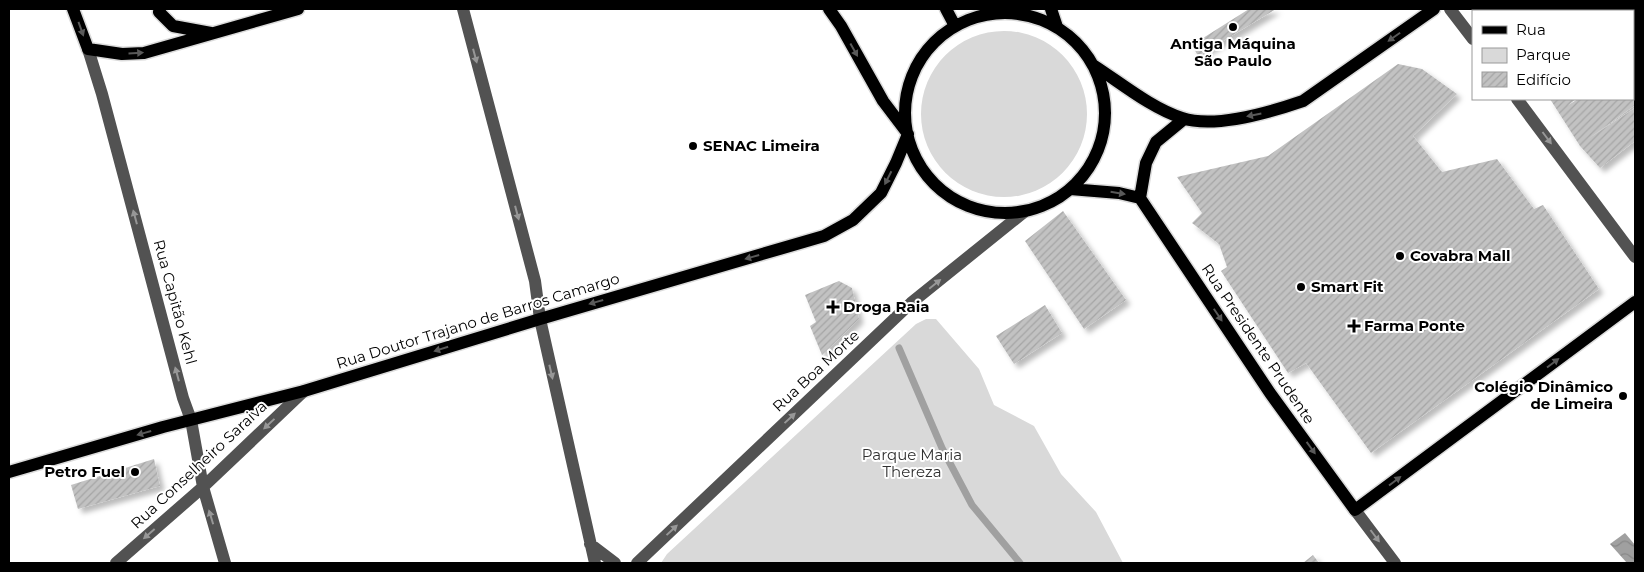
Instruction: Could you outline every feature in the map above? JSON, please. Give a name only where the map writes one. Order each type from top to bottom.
[{"type":"main road","points":[[73,9],[88,49],[122,54],[144,53],[298,9]]},
{"type":"main road","points":[[160,9],[159,12],[173,26],[215,33]]},
{"type":"main road","points":[[829,9],[841,26],[883,101],[908,134]]},
{"type":"main road","points":[[946,9],[955,26]]},
{"type":"main road","points":[[1051,9],[1057,27]]},
{"type":"main road","points":[[1093,65],[1160,109],[1184,119],[1214,123],[1278,110],[1303,101],[1434,9]]},
{"type":"main road","points":[[998,12],[1028,15],[1057,27],[1078,43],[1093,65],[1103,90],[1105,117],[1100,144],[1088,169],[1070,189],[1048,204],[1024,212],[999,213],[974,208],[950,196],[931,180],[916,158],[908,134],[906,105],[911,81],[921,59],[936,40],[955,26],[969,14],[998,12]]},
{"type":"main road","points":[[1070,189],[1119,193],[1140,198],[1146,163],[1156,142],[1184,119]]},
{"type":"main road","name":"Rua Doutor Trajano de Barros Camargo","points":[[9,472],[191,420],[304,391],[540,319],[824,236],[853,220],[881,193],[908,134]]},
{"type":"main road","name":"Rua Presidente Prudente","points":[[1140,198],[1270,393],[1356,510]]},
{"type":"main road","points":[[1356,510],[1635,302]]},
{"type":"street","points":[[463,9],[535,281],[540,319],[594,563]]},
{"type":"street","points":[[1450,9],[1472,38]]},
{"type":"street","name":"Rua Capitão Kehl","points":[[88,49],[105,104],[191,420],[202,487],[226,563]]},
{"type":"street","points":[[1519,100],[1635,257]]},
{"type":"street","name":"Rua Boa Morte","points":[[637,563],[911,303],[1024,212]]},
{"type":"street","name":"Rua Conselheiro Saraiva","points":[[116,563],[202,487],[304,391]]},
{"type":"street","name":"Rua Presidente Prudente","points":[[1356,510],[1395,563]]},
{"type":"street","points":[[590,544],[614,563]]},
{"type":"green space","points":[[996,31],[1012,31],[1036,37],[1063,55],[1081,82],[1087,114],[1081,146],[1063,173],[1036,191],[1012,197],[996,197],[972,191],[951,178],[940,167],[927,146],[921,122],[921,106],[927,82],[940,61],[951,50],[972,37]]},
{"type":"green space","name":"Parque Maria Thereza","points":[[926,319],[936,319],[979,369],[994,405],[1034,426],[1061,474],[1096,512],[1123,563],[661,563],[667,554],[916,324]]},
{"type":"water","points":[[1625,533],[1635,545],[1635,563],[1627,563],[1610,544]]},
{"type":"building","name":"Antiga Máquina São Paulo","points":[[1249,9],[1276,9],[1198,56],[1192,45]]},
{"type":"building","points":[[1635,9],[1635,11],[1634,12],[1634,10],[1482,10]]},
{"type":"building","points":[[1634,16],[1635,105],[1588,139],[1635,108],[1635,141],[1600,168],[1580,146],[1551,100],[1575,100],[1567,106],[1576,100],[1634,100]]},
{"type":"building","name":"Covabra Mall","points":[[1398,64],[1422,69],[1457,94],[1413,136],[1442,172],[1497,159],[1534,209],[1543,205],[1599,289],[1371,453],[1306,363],[1288,373],[1221,271],[1227,267],[1219,244],[1192,223],[1202,213],[1177,177],[1268,156]]},
{"type":"building","points":[[1063,211],[1126,300],[1084,329],[1025,241]]},
{"type":"building","name":"Droga Raia","points":[[839,281],[852,288],[859,319],[822,355],[810,326],[816,322],[805,295]]},
{"type":"building","points":[[1045,305],[1062,333],[1014,364],[996,336]]},
{"type":"building","name":"Petro Fuel","points":[[154,459],[160,486],[78,509],[71,485]]},
{"type":"building","points":[[1313,555],[1319,563],[1303,563]]},
{"type":"waterway","points":[[899,348],[942,448],[972,505],[1020,563]]},
{"type":"place","name":"Antiga Máquina São Paulo","points":[[1233,27]]},
{"type":"place","name":"SENAC Limeira","points":[[693,146]]},
{"type":"place","name":"Covabra Mall","points":[[1400,256]]},
{"type":"place","name":"Smart Fit","points":[[1301,287]]},
{"type":"place","name":"Droga Raia","points":[[833,307]]},
{"type":"place","name":"Farma Ponte","points":[[1354,326]]},
{"type":"place","name":"Colégio Dinâmico de Limeira","points":[[1623,396]]},
{"type":"place","name":"Petro Fuel","points":[[135,472]]}]
